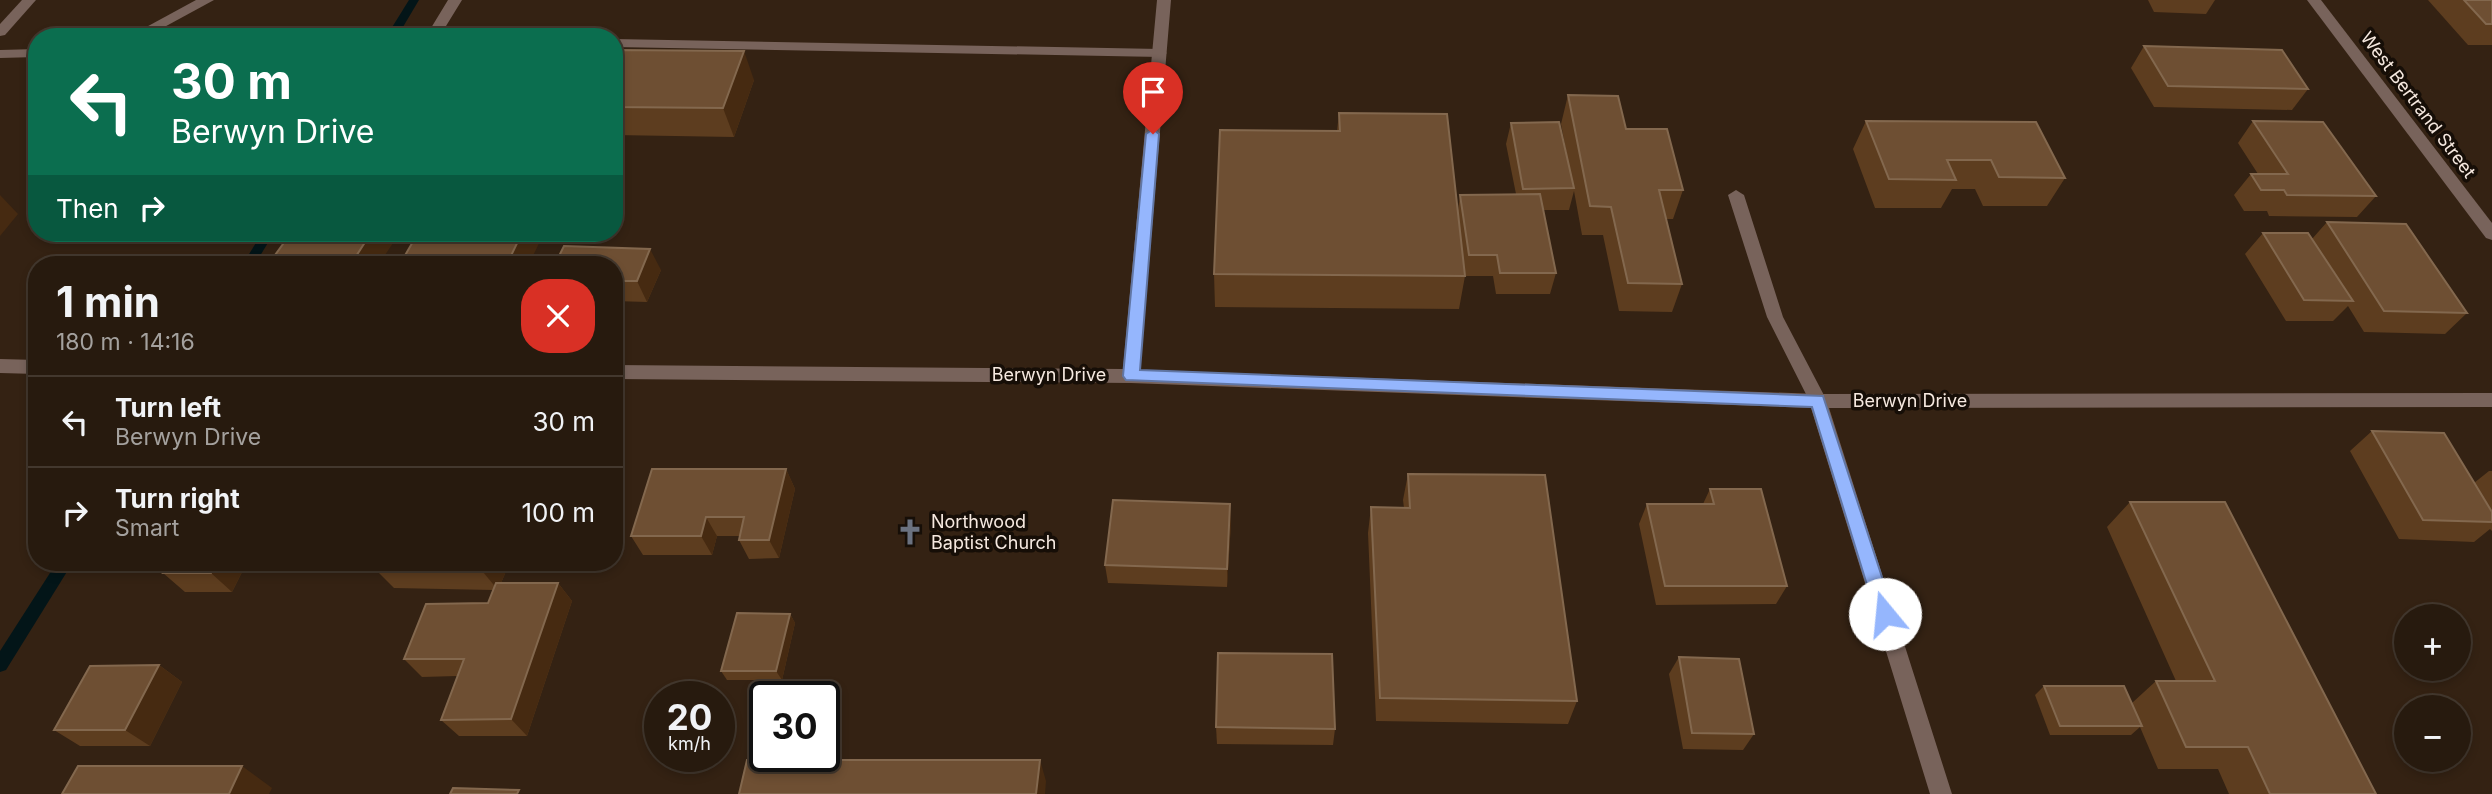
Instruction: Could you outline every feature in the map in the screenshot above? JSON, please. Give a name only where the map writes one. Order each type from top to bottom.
[{"type":"street","points":[[0,32],[29,0]]},
{"type":"street","points":[[153,28],[207,0]]},
{"type":"street","points":[[438,28],[455,0]]},
{"type":"street","points":[[1131,376],[1164,0]]},
{"type":"street","name":"West Bertrand Street","points":[[2314,0],[2492,234]]},
{"type":"street","points":[[623,43],[1160,53]]},
{"type":"street","points":[[0,54],[28,53]]},
{"type":"street","points":[[1736,195],[1775,317],[1818,401],[1941,794]]},
{"type":"street","points":[[0,366],[28,367]]},
{"type":"street","name":"Berwyn Drive","points":[[623,372],[1131,376],[1818,401],[2492,400]]},
{"type":"building","points":[[2464,0],[2492,0],[2492,24],[2486,24]]},
{"type":"building","points":[[2144,46],[2282,50],[2308,89],[2168,86]]},
{"type":"building","points":[[623,50],[744,51],[723,108],[623,107]]},
{"type":"building","points":[[1568,95],[1618,96],[1626,129],[1667,129],[1683,190],[1659,190],[1682,284],[1628,283],[1611,207],[1590,206]]},
{"type":"building","points":[[1339,113],[1447,114],[1465,276],[1214,274],[1220,130],[1340,131]]},
{"type":"building","points":[[1866,121],[2036,122],[2065,178],[1999,177],[1991,160],[1947,160],[1956,180],[1889,179]]},
{"type":"building","points":[[2253,121],[2323,122],[2376,196],[2287,195],[2284,190],[2261,190],[2251,174],[2288,174]]},
{"type":"building","points":[[1559,122],[1574,188],[1523,189],[1511,123]]},
{"type":"building","points":[[1540,194],[1556,273],[1500,273],[1497,255],[1469,255],[1460,195]]},
{"type":"building","points":[[2327,222],[2406,224],[2467,313],[2384,311]]},
{"type":"building","points":[[2263,233],[2308,233],[2353,301],[2304,300]]},
{"type":"building","points":[[284,242],[365,242],[356,256],[274,256]]},
{"type":"building","points":[[413,242],[518,242],[511,256],[405,256]]},
{"type":"building","points":[[564,246],[650,249],[637,281],[623,281],[623,256],[559,256]]},
{"type":"building","points":[[2372,431],[2444,433],[2492,512],[2492,522],[2423,520]]},
{"type":"building","points":[[652,469],[786,469],[769,540],[739,540],[744,517],[706,517],[701,536],[631,536]]},
{"type":"building","points":[[1408,474],[1545,475],[1577,701],[1380,698],[1371,507],[1410,508]]},
{"type":"building","points":[[1710,489],[1761,489],[1787,586],[1665,586],[1647,504],[1714,504]]},
{"type":"building","points":[[1113,500],[1230,504],[1227,569],[1105,565]]},
{"type":"building","points":[[2130,502],[2225,502],[2376,794],[2270,794],[2248,747],[2186,747],[2156,681],[2215,681]]},
{"type":"building","points":[[164,571],[212,571],[211,573],[163,573]]},
{"type":"building","points":[[496,583],[558,583],[511,719],[441,720],[464,659],[404,659],[426,604],[488,603]]},
{"type":"building","points":[[737,613],[790,614],[776,671],[721,671]]},
{"type":"building","points":[[1218,653],[1332,654],[1335,729],[1216,727]]},
{"type":"building","points":[[1679,657],[1739,659],[1754,734],[1692,733]]},
{"type":"building","points":[[159,665],[125,730],[54,730],[90,666]]},
{"type":"building","points":[[2044,686],[2124,686],[2142,726],[2060,726]]},
{"type":"building","points":[[747,760],[749,772],[840,772],[840,760],[1040,760],[1036,794],[739,794]]},
{"type":"building","points":[[78,766],[242,766],[229,794],[62,794]]},
{"type":"building","points":[[453,788],[519,790],[517,794],[450,794]]},
{"type":"waterway","points":[[397,28],[414,0]]},
{"type":"waterway","points":[[254,256],[262,242]]},
{"type":"waterway","points":[[0,665],[59,571]]},
{"type":"place","name":"Northwood Baptist Church","points":[[910,532]]},
{"type":"route","points":[[1153,134],[1131,376],[1818,401],[1885,614]]}]
